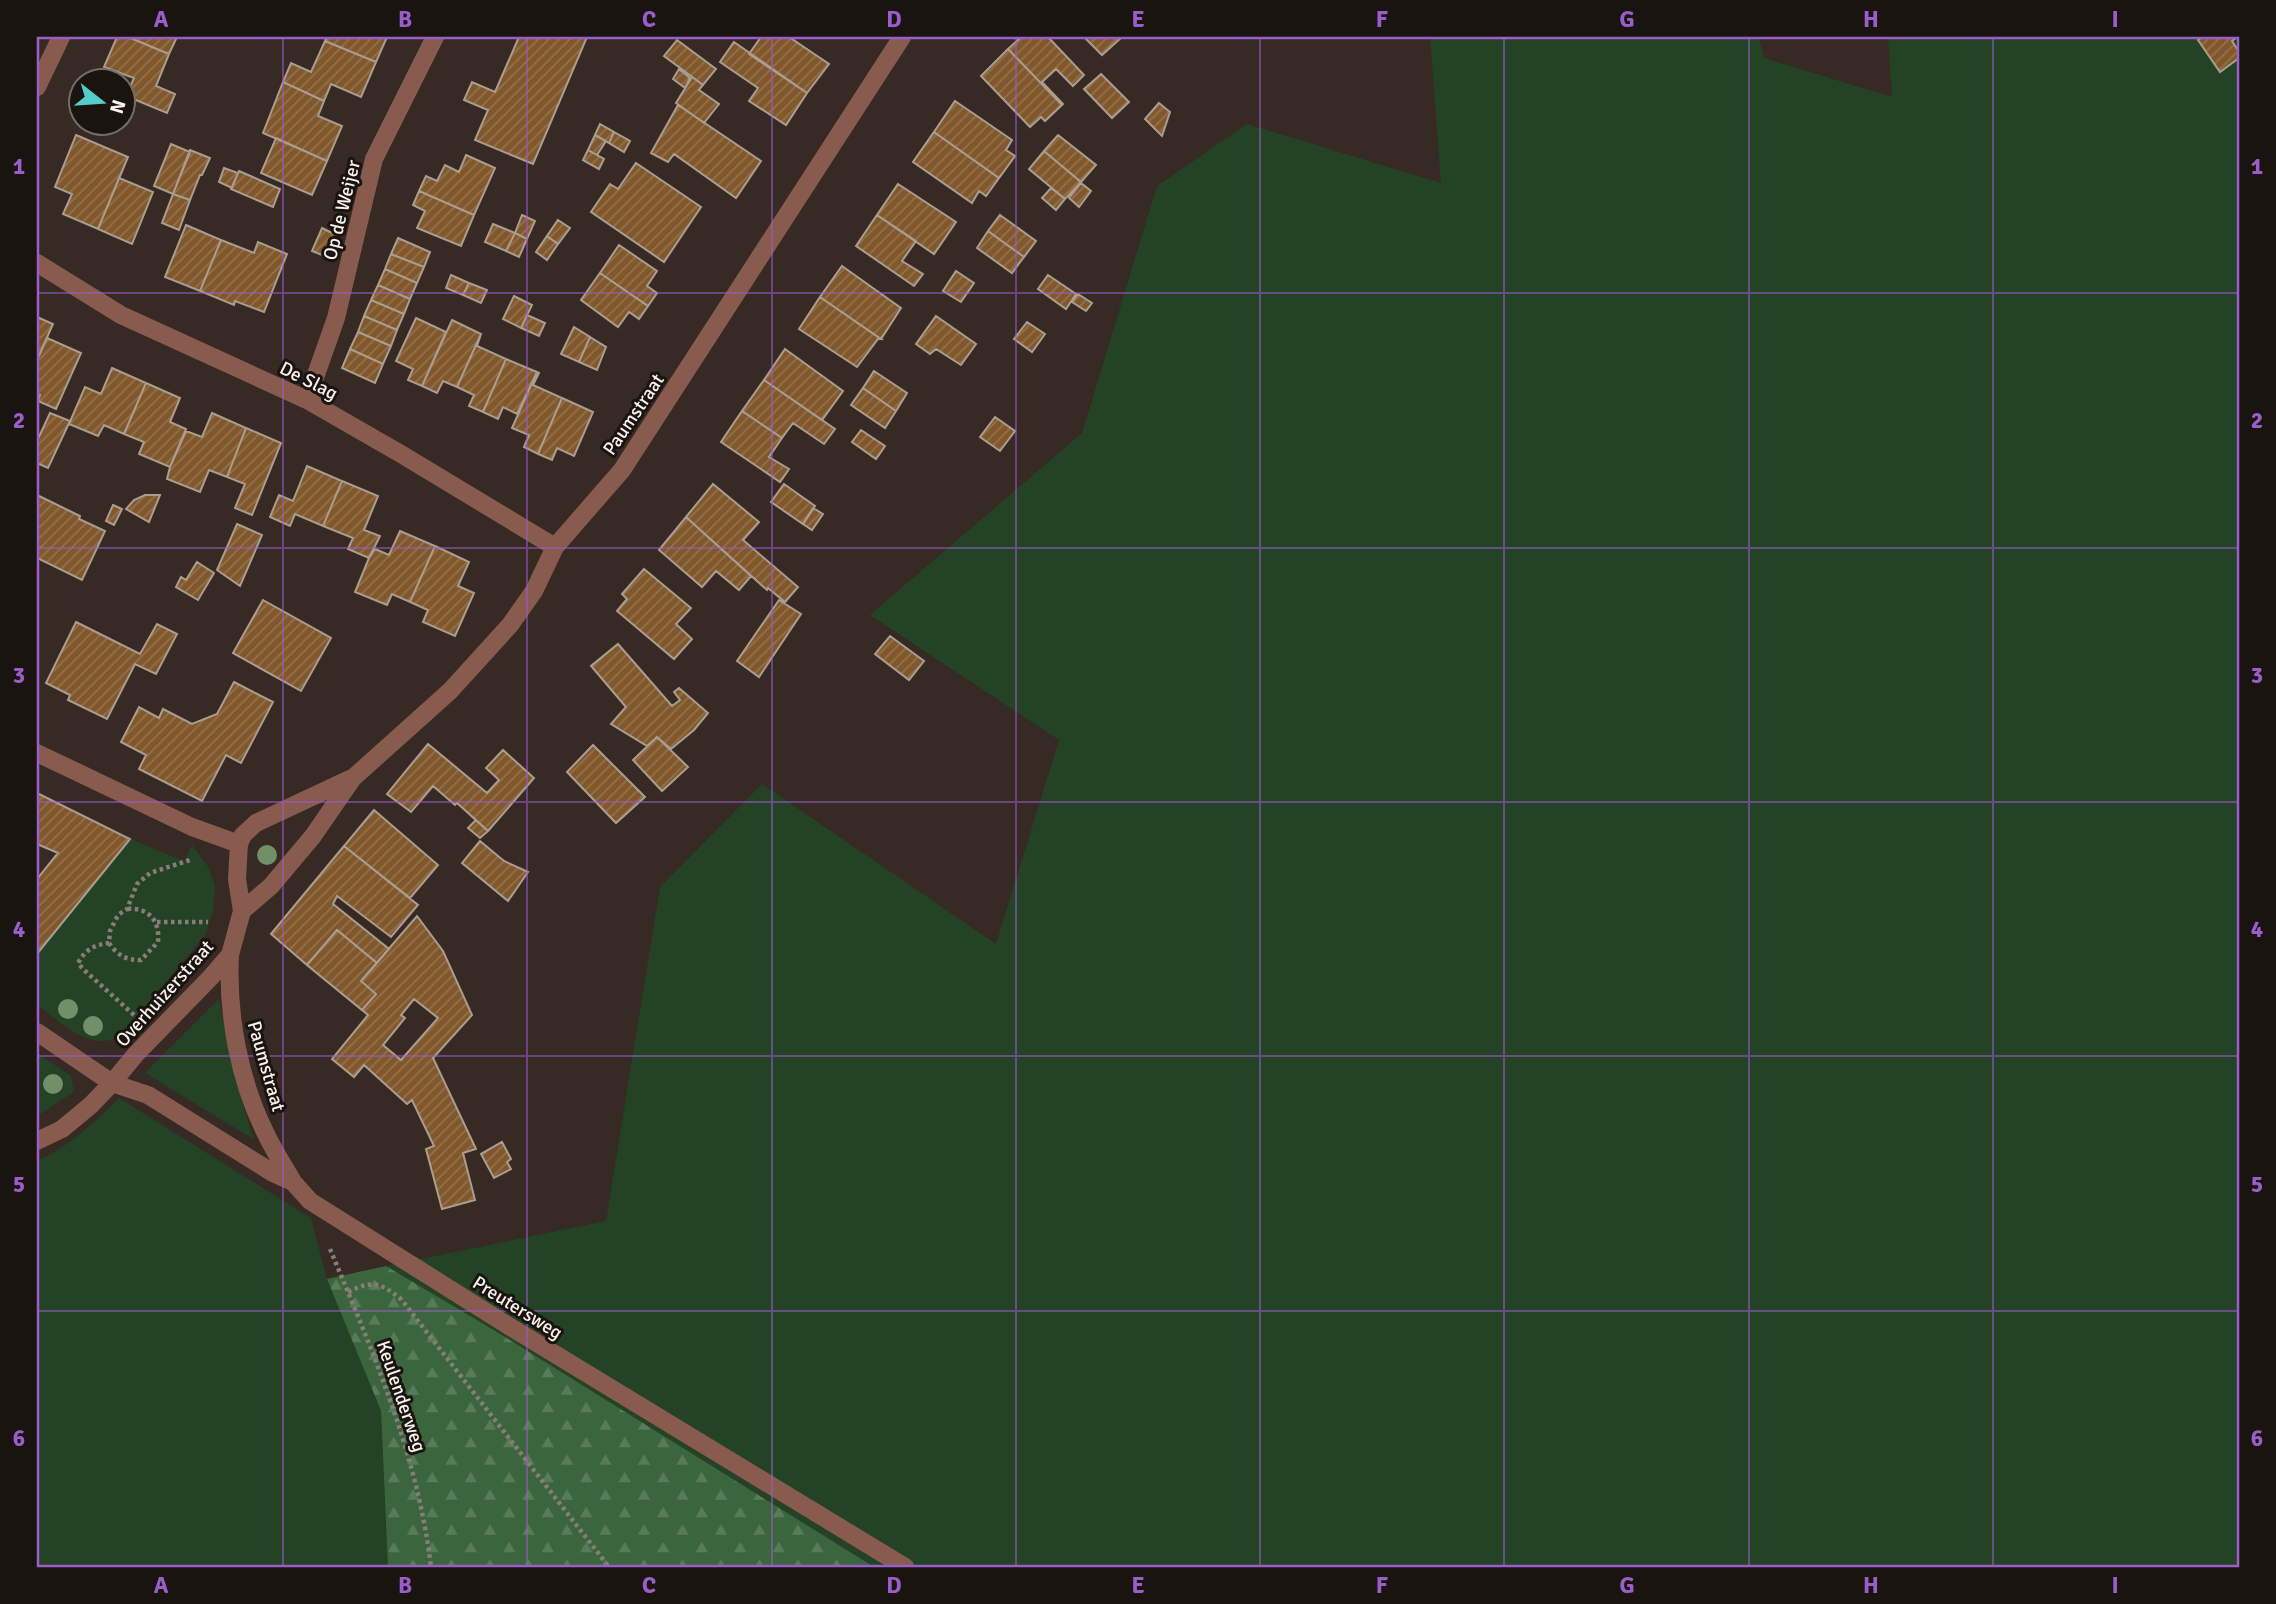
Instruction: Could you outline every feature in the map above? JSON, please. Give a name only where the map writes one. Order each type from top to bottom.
[{"type":"street","points":[[37,87],[61,37]]},
{"type":"street","name":"Op de Weijer","points":[[307,400],[336,318],[374,159],[435,37]]},
{"type":"street","name":"Paumstraat","points":[[242,911],[271,886],[313,836],[353,778],[450,691],[510,625],[534,592],[555,547],[622,470],[902,37]]},
{"type":"street","name":"De Slag","points":[[37,263],[121,315],[307,400],[555,547]]},
{"type":"street","points":[[37,752],[192,827],[239,844]]},
{"type":"street","name":"Paumstraat","points":[[239,844],[243,835],[256,823],[353,778]]},
{"type":"street","name":"Overhuizerstraat","points":[[37,1141],[73,1121],[113,1083],[230,955],[242,911],[237,879],[239,844]]},
{"type":"street","name":"Paumstraat","points":[[230,955],[229,992],[232,1022],[242,1064],[257,1113],[293,1182]]},
{"type":"street","name":"Preutersweg","points":[[37,1032],[113,1083],[148,1096],[273,1173],[293,1182],[320,1208],[905,1567]]},
{"type":"path","points":[[127,909],[137,884],[150,873],[200,856]]},
{"type":"path","points":[[136,908],[148,913],[157,922],[158,942],[141,960],[130,960],[118,955],[109,943],[110,931],[118,915],[127,909],[136,908]]},
{"type":"path","points":[[157,922],[201,921],[237,929]]},
{"type":"path","points":[[109,943],[96,945],[84,952],[78,962],[156,1033]]},
{"type":"path","name":"Keulenderweg","points":[[327,1240],[370,1345],[404,1439],[426,1529],[431,1567]]},
{"type":"path","points":[[348,1292],[366,1283],[380,1284],[401,1299],[609,1567]]},
{"type":"green space","points":[[1430,37],[1759,37],[1764,58],[1892,97],[1888,37],[2239,37],[2239,1567],[874,1567],[386,1266],[606,1221],[660,887],[762,784],[996,944],[1059,740],[870,615],[1082,433],[1157,186],[1247,124],[1441,183]]},
{"type":"green space","points":[[130,839],[184,861],[192,845],[209,868],[215,886],[213,911],[206,934],[121,1036],[98,1041],[77,1034],[37,1005],[37,954]]},
{"type":"green space","points":[[219,999],[230,1057],[253,1139],[145,1073]]},
{"type":"green space","points":[[37,1053],[71,1076],[74,1092],[37,1116]]},
{"type":"green space","points":[[119,1098],[311,1218],[327,1279],[381,1411],[388,1567],[37,1567],[37,1161],[71,1141]]},
{"type":"green space","points":[[386,1266],[874,1567],[388,1567],[381,1411],[327,1279]]},
{"type":"building","points":[[117,37],[128,37],[169,54],[156,86],[175,94],[167,113],[136,100],[136,66],[104,66]]},
{"type":"building","points":[[128,37],[177,37],[169,54]]},
{"type":"building","points":[[327,37],[387,37],[376,62],[325,41]]},
{"type":"building","points":[[519,37],[587,37],[533,164],[475,140],[488,110],[464,100],[472,82],[495,92]]},
{"type":"building","points":[[761,37],[789,37],[829,64],[807,93],[749,54]]},
{"type":"building","points":[[1021,37],[1048,37],[1084,75],[1073,86],[1056,69],[1042,82],[1062,105],[1008,49]]},
{"type":"building","points":[[1084,37],[1122,37],[1102,55]]},
{"type":"building","points":[[2202,37],[2237,37],[2232,41],[2239,52],[2239,58],[2220,72],[2198,40]]},
{"type":"building","points":[[677,40],[716,69],[703,85],[664,56]]},
{"type":"building","points":[[325,41],[376,62],[361,97],[331,84],[324,101],[283,82],[291,63],[311,72]]},
{"type":"building","points":[[734,42],[807,93],[786,125],[749,101],[758,88],[720,62]]},
{"type":"building","points":[[1008,49],[1062,105],[1045,121],[1041,117],[1030,127],[981,76]]},
{"type":"building","points":[[679,69],[690,78],[685,88],[673,79]]},
{"type":"building","points":[[1101,74],[1129,102],[1112,118],[1084,89]]},
{"type":"building","points":[[692,77],[703,85],[699,90],[719,104],[704,123],[676,103]]},
{"type":"building","points":[[283,82],[324,101],[318,116],[342,126],[327,161],[263,133]]},
{"type":"building","points":[[955,101],[1012,140],[1006,150],[1015,156],[999,178],[934,132]]},
{"type":"building","points":[[1159,103],[1170,112],[1162,136],[1145,119]]},
{"type":"building","points":[[678,105],[761,161],[736,198],[674,154],[668,162],[651,153]]},
{"type":"building","points":[[600,124],[614,132],[609,143],[595,135]]},
{"type":"building","points":[[614,132],[630,141],[624,152],[609,143]]},
{"type":"building","points":[[934,132],[999,178],[986,196],[979,191],[972,203],[913,162]]},
{"type":"building","points":[[595,135],[606,141],[597,155],[588,150]]},
{"type":"building","points":[[1058,135],[1096,165],[1081,182],[1044,151]]},
{"type":"building","points":[[76,136],[128,157],[98,229],[63,214],[72,194],[55,187]]},
{"type":"building","points":[[276,138],[327,161],[312,195],[261,173]]},
{"type":"building","points":[[171,144],[190,152],[173,194],[154,186]]},
{"type":"building","points":[[190,150],[210,158],[190,200],[173,194]]},
{"type":"building","points":[[588,150],[604,159],[599,169],[583,160]]},
{"type":"building","points":[[1044,151],[1081,182],[1065,199],[1029,169]]},
{"type":"building","points":[[466,155],[495,168],[474,215],[419,191],[426,176],[437,181],[445,165],[459,172]]},
{"type":"building","points":[[636,163],[701,207],[664,262],[591,212],[610,184],[618,189]]},
{"type":"building","points":[[224,168],[238,173],[232,188],[219,182]]},
{"type":"building","points":[[239,171],[280,189],[273,207],[231,189]]},
{"type":"building","points":[[119,178],[153,192],[132,244],[98,229]]},
{"type":"building","points":[[1081,183],[1091,191],[1079,207],[1069,198]]},
{"type":"building","points":[[898,184],[956,222],[934,254],[877,215]]},
{"type":"building","points":[[1051,188],[1065,199],[1056,210],[1042,198]]},
{"type":"building","points":[[419,191],[474,215],[461,246],[417,228],[425,211],[413,205]]},
{"type":"building","points":[[173,194],[190,200],[179,230],[162,223]]},
{"type":"building","points":[[522,215],[535,221],[527,239],[515,233]]},
{"type":"building","points":[[877,215],[916,241],[902,261],[923,274],[914,286],[856,246]]},
{"type":"building","points":[[1000,215],[1036,241],[1024,257],[988,231]]},
{"type":"building","points":[[558,220],[570,228],[558,244],[547,236]]},
{"type":"building","points":[[493,224],[515,233],[506,251],[485,242]]},
{"type":"building","points":[[186,225],[221,240],[200,291],[165,277]]},
{"type":"building","points":[[322,228],[336,235],[327,257],[312,251]]},
{"type":"building","points":[[988,231],[1024,257],[1012,273],[977,248]]},
{"type":"building","points":[[515,233],[527,239],[519,257],[506,251]]},
{"type":"building","points":[[547,236],[558,244],[547,260],[536,252]]},
{"type":"building","points":[[398,238],[430,252],[424,267],[391,254]]},
{"type":"building","points":[[221,240],[254,253],[258,242],[287,254],[264,312],[235,301],[234,305],[200,291]]},
{"type":"building","points":[[619,245],[657,271],[647,286],[657,293],[648,306],[600,273]]},
{"type":"building","points":[[391,254],[424,267],[417,283],[385,269]]},
{"type":"building","points":[[842,266],[901,308],[881,339],[820,297]]},
{"type":"building","points":[[385,269],[417,283],[410,299],[378,285]]},
{"type":"building","points":[[956,271],[974,283],[961,302],[943,291]]},
{"type":"building","points":[[600,273],[648,306],[639,319],[629,312],[618,327],[581,300]]},
{"type":"building","points":[[451,275],[469,283],[463,295],[446,288]]},
{"type":"building","points":[[1048,275],[1076,294],[1066,309],[1038,289]]},
{"type":"building","points":[[469,283],[487,290],[481,303],[463,295]]},
{"type":"building","points":[[378,285],[410,299],[404,314],[371,300]]},
{"type":"building","points":[[1078,294],[1092,303],[1086,311],[1072,302]]},
{"type":"building","points":[[514,296],[532,305],[521,328],[503,319]]},
{"type":"building","points":[[820,297],[881,339],[878,339],[857,367],[799,329]]},
{"type":"building","points":[[371,300],[404,314],[397,330],[364,316]]},
{"type":"building","points":[[527,315],[545,323],[539,336],[521,328]]},
{"type":"building","points":[[364,316],[397,330],[391,346],[358,332]]},
{"type":"building","points":[[936,316],[976,344],[961,365],[936,349],[930,354],[916,344]]},
{"type":"building","points":[[37,317],[53,324],[37,360]]},
{"type":"building","points":[[416,318],[446,332],[422,386],[408,380],[413,369],[396,361]]},
{"type":"building","points":[[452,320],[481,334],[457,387],[443,381],[437,393],[422,386]]},
{"type":"building","points":[[1027,322],[1045,334],[1032,352],[1014,339]]},
{"type":"building","points":[[574,327],[590,337],[579,362],[561,354]]},
{"type":"building","points":[[358,332],[391,346],[383,364],[350,349]]},
{"type":"building","points":[[481,334],[477,346],[506,359],[483,412],[469,406],[474,395],[457,387]]},
{"type":"building","points":[[590,337],[606,347],[597,370],[579,362]]},
{"type":"building","points":[[47,338],[81,353],[56,409],[38,401],[40,395],[37,393],[37,360]]},
{"type":"building","points":[[350,349],[383,364],[375,383],[342,368]]},
{"type":"building","points":[[785,349],[843,391],[822,420],[764,380]]},
{"type":"building","points":[[506,359],[537,372],[517,414],[503,407],[498,419],[483,412]]},
{"type":"building","points":[[112,368],[146,383],[124,434],[104,425],[98,436],[69,424],[85,387],[101,394]]},
{"type":"building","points":[[874,371],[907,393],[896,411],[863,388]]},
{"type":"building","points":[[537,372],[539,373],[533,385],[562,398],[538,454],[524,447],[529,435],[512,428]]},
{"type":"building","points":[[764,380],[835,429],[824,444],[793,423],[782,438],[742,411]]},
{"type":"building","points":[[146,383],[180,398],[170,422],[186,429],[170,467],[139,454],[144,442],[124,434]]},
{"type":"building","points":[[863,388],[896,411],[885,428],[851,405]]},
{"type":"building","points":[[562,398],[593,412],[574,456],[557,448],[552,460],[538,454]]},
{"type":"building","points":[[742,411],[782,438],[769,457],[789,469],[780,482],[721,442]]},
{"type":"building","points":[[50,413],[70,421],[48,468],[37,463],[37,441]]},
{"type":"building","points":[[212,413],[246,428],[227,477],[209,470],[200,492],[167,479],[186,431],[202,437]]},
{"type":"building","points":[[995,417],[1015,431],[1000,451],[980,437]]},
{"type":"building","points":[[246,428],[281,443],[252,515],[235,508],[245,484],[227,477]]},
{"type":"building","points":[[861,430],[885,446],[876,459],[852,442]]},
{"type":"building","points":[[307,466],[342,481],[323,526],[295,514],[290,526],[270,517],[279,495],[293,501]]},
{"type":"building","points":[[342,481],[378,496],[364,530],[380,536],[369,558],[348,549],[353,538],[323,526]]},
{"type":"building","points":[[713,484],[759,522],[743,540],[798,587],[785,602],[768,588],[767,590],[686,517]]},
{"type":"building","points":[[784,484],[815,506],[803,524],[771,502]]},
{"type":"building","points":[[37,495],[105,531],[82,580],[37,558]]},
{"type":"building","points":[[145,495],[160,495],[149,522],[126,509],[134,500]]},
{"type":"building","points":[[113,505],[122,509],[114,525],[106,521]]},
{"type":"building","points":[[813,508],[823,514],[812,530],[803,524]]},
{"type":"building","points":[[686,517],[751,576],[739,590],[716,571],[702,587],[659,550]]},
{"type":"building","points":[[237,524],[262,535],[240,586],[217,570]]},
{"type":"building","points":[[400,531],[435,546],[410,602],[392,594],[387,605],[355,592],[375,549],[389,555]]},
{"type":"building","points":[[435,546],[469,562],[458,586],[474,593],[455,636],[423,622],[428,610],[410,602]]},
{"type":"building","points":[[197,562],[214,573],[198,600],[176,587],[181,577],[186,580]]},
{"type":"building","points":[[644,569],[691,608],[676,624],[692,639],[674,659],[617,611],[627,599],[622,594]]},
{"type":"building","points":[[263,600],[331,638],[301,691],[233,653]]},
{"type":"building","points":[[779,600],[801,614],[759,677],[737,661]]},
{"type":"building","points":[[76,622],[140,654],[157,624],[177,634],[156,674],[135,664],[107,719],[68,700],[70,695],[46,683]]},
{"type":"building","points":[[890,636],[924,661],[909,680],[875,654]]},
{"type":"building","points":[[618,644],[672,706],[680,700],[674,692],[679,688],[708,713],[694,730],[671,749],[657,737],[647,746],[611,724],[626,707],[591,666]]},
{"type":"building","points":[[234,682],[273,702],[241,763],[226,755],[202,801],[139,769],[146,755],[121,742],[139,707],[159,718],[163,709],[192,724],[217,714]]},
{"type":"building","points":[[657,737],[688,767],[662,791],[633,760]]},
{"type":"building","points":[[428,744],[487,793],[499,780],[486,768],[503,750],[534,778],[488,831],[433,786],[411,812],[387,794]]},
{"type":"building","points":[[593,745],[645,797],[616,823],[567,772]]},
{"type":"building","points":[[37,793],[130,839],[37,954],[37,879],[58,853],[37,844]]},
{"type":"building","points":[[374,810],[438,865],[410,898],[344,846]]},
{"type":"building","points":[[476,820],[488,831],[480,838],[468,828]]},
{"type":"building","points":[[480,841],[504,861],[528,872],[508,901],[462,863]]},
{"type":"building","points":[[344,846],[418,905],[391,937],[337,896],[333,904],[389,949],[377,963],[337,930],[307,965],[271,934]]},
{"type":"building","points":[[417,916],[443,951],[472,1015],[433,1058],[476,1149],[463,1153],[475,1200],[442,1209],[426,1149],[434,1146],[412,1100],[407,1104],[364,1065],[354,1077],[332,1059],[368,1015],[362,1010],[376,994],[361,981]],"holes":[[[414,999],[438,1018],[401,1060],[383,1045],[405,1018],[401,1015]]]},
{"type":"building","points":[[337,930],[377,963],[361,981],[376,994],[362,1010],[307,965]]},
{"type":"building","points":[[502,1142],[511,1159],[507,1162],[511,1169],[494,1178],[481,1154]]}]
